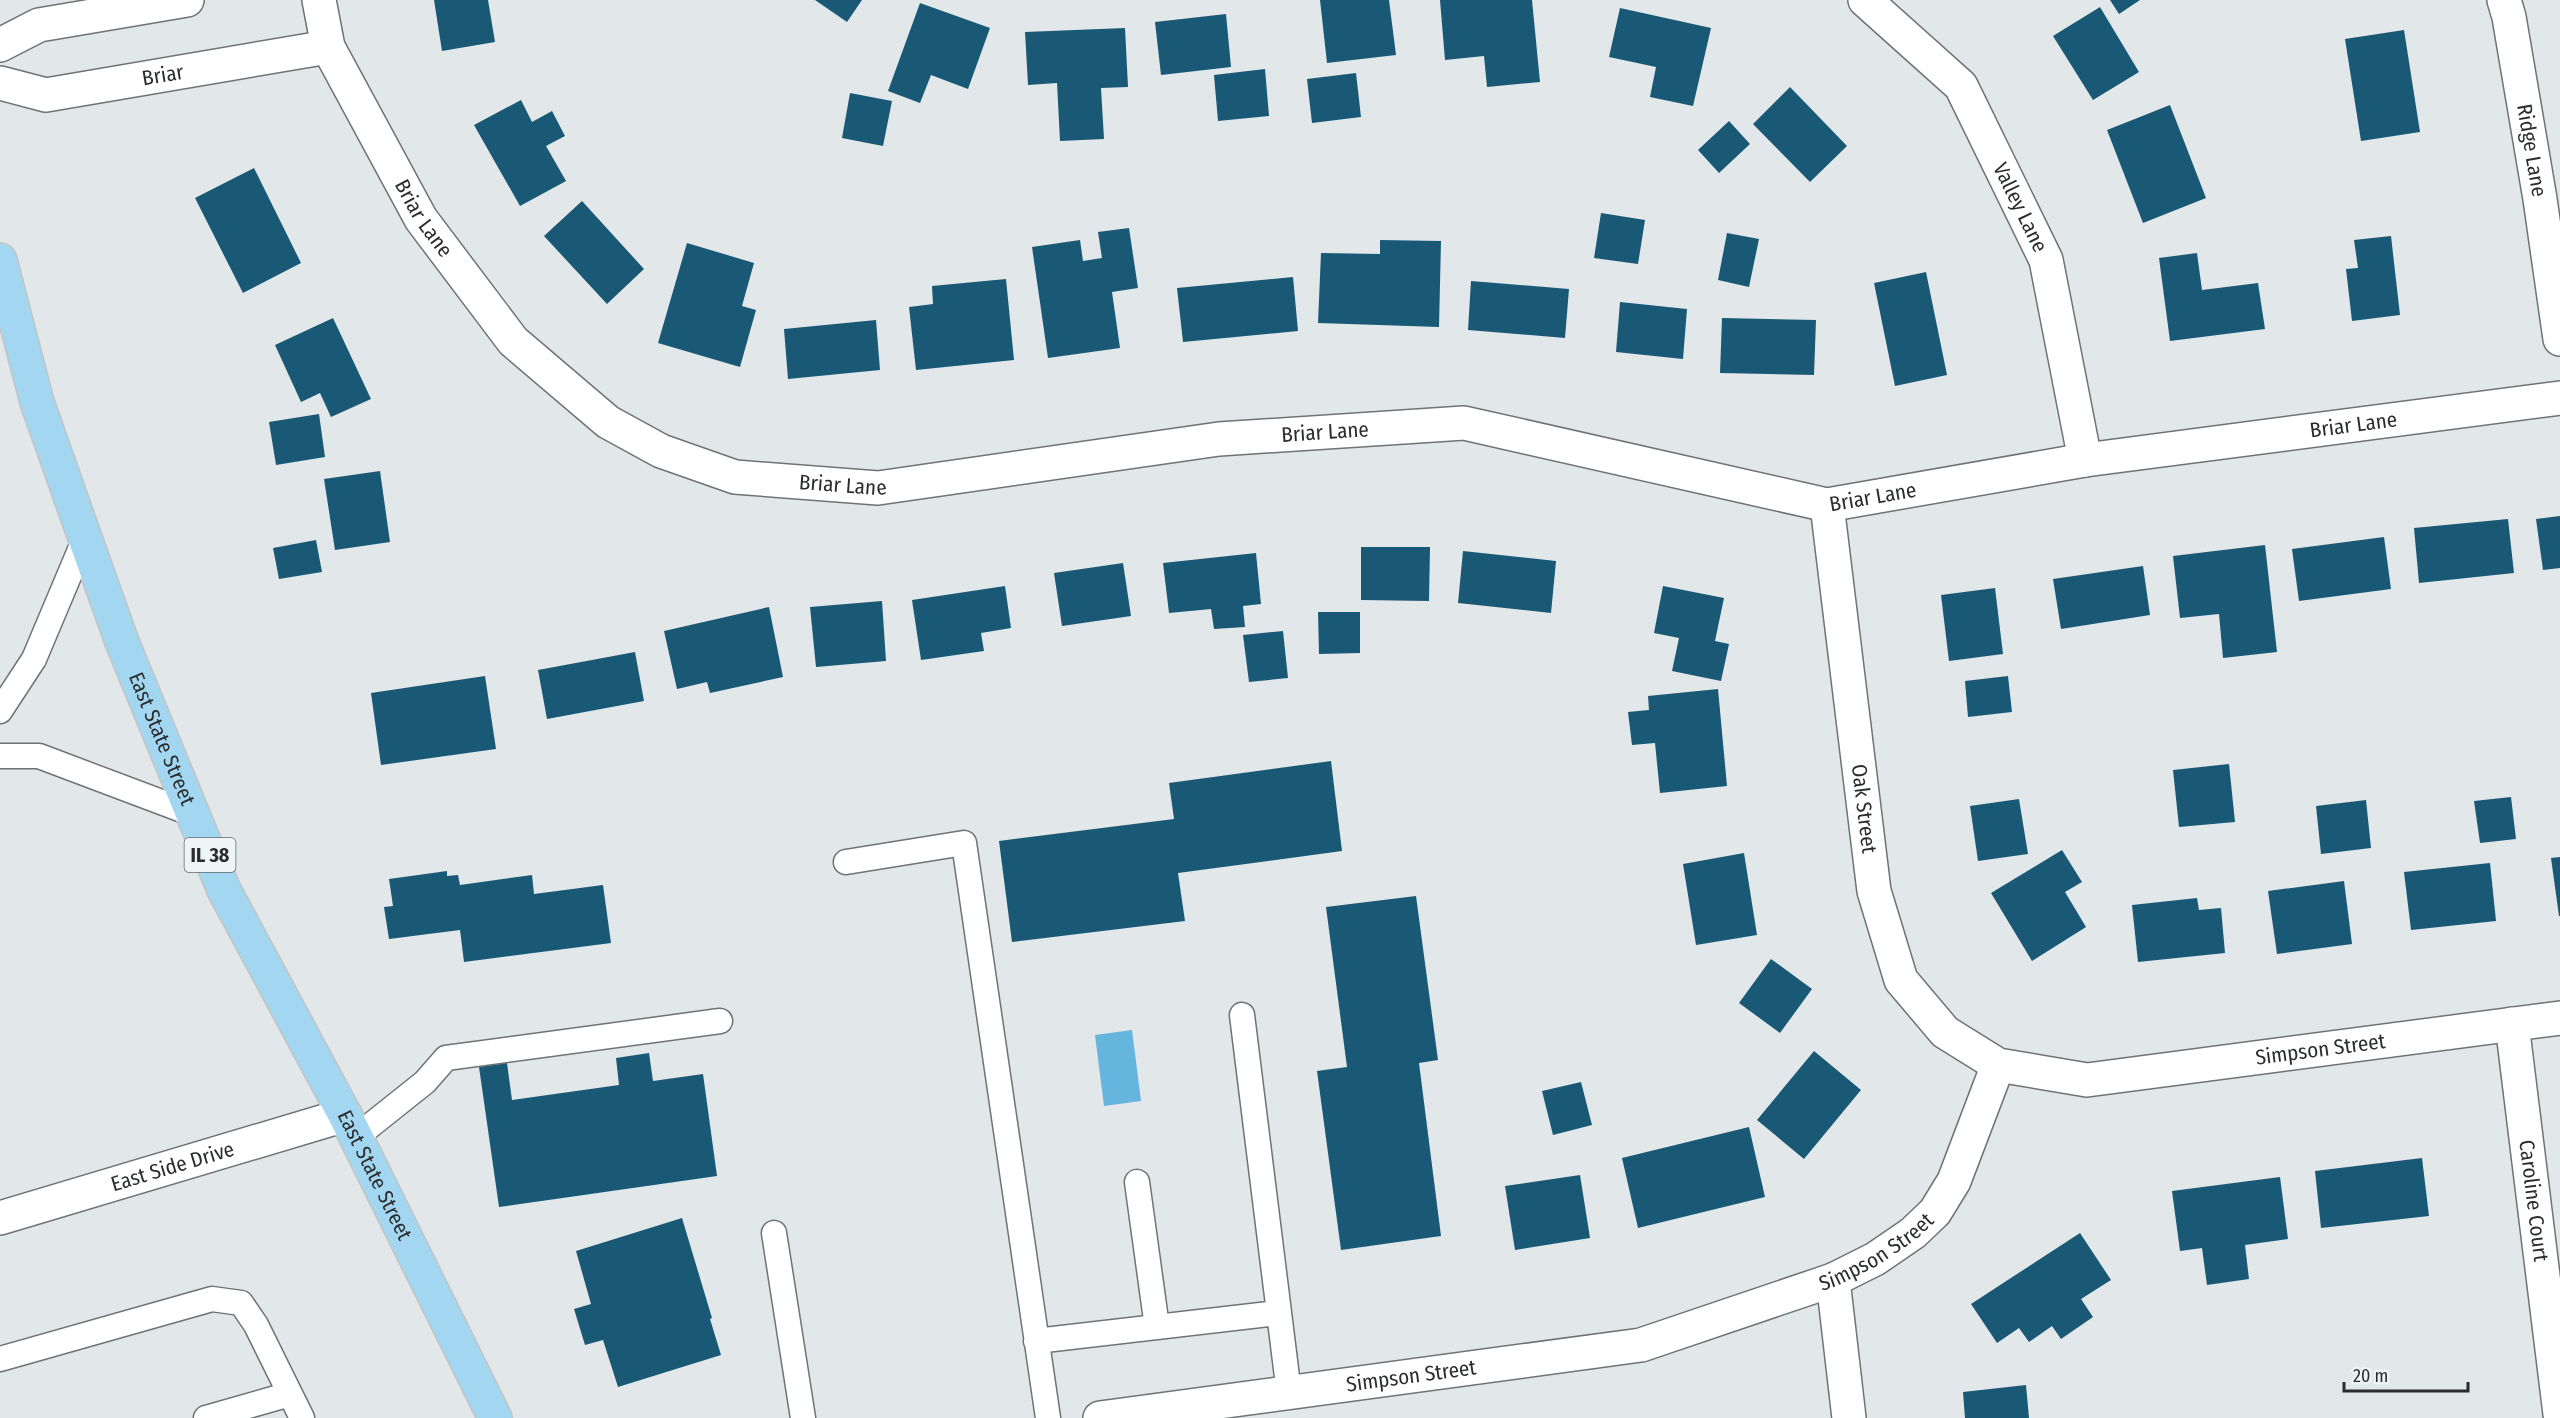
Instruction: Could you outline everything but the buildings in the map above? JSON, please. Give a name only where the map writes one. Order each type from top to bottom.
[{"type":"main road","name":"East State Street","points":[[0,260],[37,402],[122,642],[224,890],[351,1126],[495,1418]]},
{"type":"street","points":[[0,45],[39,24],[187,0]]},
{"type":"street","name":"Briar Lane","points":[[319,0],[328,46],[421,219],[513,341],[608,422],[661,451],[735,477],[878,488],[1219,439],[1464,423],[1827,505],[2085,460],[2560,398]]},
{"type":"street","name":"Valley Lane","points":[[1865,0],[1961,86],[2046,260],[2085,460]]},
{"type":"street","name":"Ridge Lane","points":[[2504,0],[2509,17],[2540,199],[2560,339]]},
{"type":"street","name":"Briar","points":[[0,84],[46,95],[328,46]]},
{"type":"street","name":"Oak Street","points":[[1827,505],[1874,891],[1901,980],[1946,1032],[1998,1065]]},
{"type":"street","name":"Simpson Street","points":[[1100,1418],[1206,1411],[1289,1393],[1641,1345],[1833,1280],[1894,1246],[1913,1233],[1935,1212],[1954,1181],[1998,1065],[2087,1080],[2560,1018]]},
{"type":"street","name":"Caroline Court","points":[[2512,1024],[2560,1414]]},
{"type":"street","name":"East Side Drive","points":[[0,1218],[351,1126]]},
{"type":"street","points":[[1833,1280],[1850,1418]]},
{"type":"lane","points":[[0,711],[34,659],[85,537]]},
{"type":"lane","points":[[0,756],[39,756],[193,814]]},
{"type":"lane","points":[[846,862],[964,843],[1048,1418]]},
{"type":"lane","points":[[1242,1015],[1289,1393]]},
{"type":"lane","points":[[351,1126],[426,1082],[446,1058],[720,1021]]},
{"type":"lane","points":[[1137,1182],[1157,1327]]},
{"type":"lane","points":[[774,1233],[803,1418]]},
{"type":"lane","points":[[0,1359],[212,1299],[241,1303],[256,1325],[302,1418]]},
{"type":"lane","points":[[1036,1341],[1278,1313]]},
{"type":"lane","points":[[207,1418],[290,1394]]},
{"type":"water","points":[[1132,1030],[1141,1101],[1104,1106],[1095,1035]]}]
